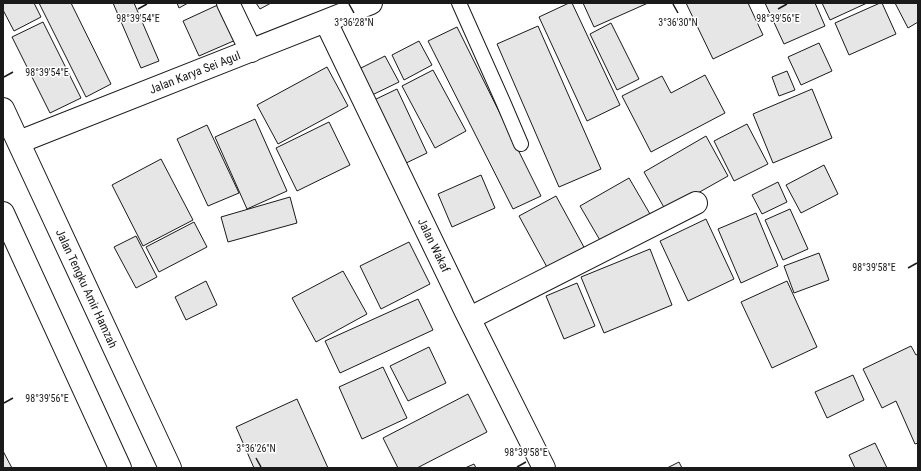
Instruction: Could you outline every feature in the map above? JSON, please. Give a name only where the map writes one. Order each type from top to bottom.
[{"type":"main road","points":[[228,3],[251,51]]},
{"type":"main road","name":"Jalan Karya Sei Agul","points":[[18,142],[372,3]]},
{"type":"main road","name":"Jalan Wakaf","points":[[326,22],[544,468]]},
{"type":"main road","name":"Jalan Tengku Amir Hamzah","points":[[3,109],[170,468]]},
{"type":"main road","points":[[470,318],[696,203]]},
{"type":"main road","points":[[3,213],[120,468]]},
{"type":"lane","points":[[459,3],[521,144]]},
{"type":"building","points":[[3,3],[34,3],[41,17],[14,31],[3,10]]},
{"type":"building","points":[[39,3],[71,3],[111,84],[86,97]]},
{"type":"building","points":[[113,3],[134,3],[159,61],[141,68]]},
{"type":"building","points":[[177,3],[188,3],[179,8]]},
{"type":"building","points":[[222,3],[238,39],[199,56],[183,21]]},
{"type":"building","points":[[256,3],[271,3],[260,9]]},
{"type":"building","points":[[572,3],[620,105],[587,121],[539,17]]},
{"type":"building","points":[[583,3],[648,3],[594,27]]},
{"type":"building","points":[[686,3],[748,3],[763,35],[713,59]]},
{"type":"building","points":[[765,3],[815,3],[825,26],[784,44]]},
{"type":"building","points":[[822,3],[867,3],[830,20]]},
{"type":"building","points":[[882,3],[896,34],[849,55],[835,23]]},
{"type":"building","points":[[895,3],[918,3],[918,22],[908,28]]},
{"type":"building","points":[[43,22],[81,98],[50,113],[12,37]]},
{"type":"building","points":[[611,23],[639,79],[617,90],[590,34]]},
{"type":"building","points":[[538,26],[601,169],[559,187],[497,44]]},
{"type":"building","points":[[457,27],[541,196],[513,209],[428,41]]},
{"type":"building","points":[[419,41],[432,65],[404,80],[392,55]]},
{"type":"building","points":[[819,43],[832,71],[801,85],[788,57]]},
{"type":"building","points":[[385,56],[399,82],[370,96],[357,70]]},
{"type":"building","points":[[327,67],[348,106],[278,144],[257,105]]},
{"type":"building","points":[[433,70],[466,131],[435,148],[402,86]]},
{"type":"building","points":[[787,71],[795,90],[779,96],[772,77]]},
{"type":"building","points":[[705,75],[725,113],[651,152],[622,96],[662,76],[671,93]]},
{"type":"building","points":[[397,89],[427,153],[402,165],[372,101]]},
{"type":"building","points":[[812,89],[832,138],[773,163],[753,114]]},
{"type":"building","points":[[255,119],[287,191],[247,209],[215,137]]},
{"type":"building","points":[[329,122],[350,165],[297,191],[276,148]]},
{"type":"building","points":[[747,124],[768,164],[734,181],[714,141]]},
{"type":"building","points":[[207,125],[239,193],[208,206],[177,139]]},
{"type":"building","points":[[706,136],[728,176],[666,211],[644,172]]},
{"type":"building","points":[[161,159],[193,220],[143,246],[112,185]]},
{"type":"building","points":[[824,165],[838,194],[801,213],[786,185]]},
{"type":"building","points":[[481,175],[495,208],[452,227],[438,194]]},
{"type":"building","points":[[629,178],[650,214],[601,242],[580,206]]},
{"type":"building","points":[[778,182],[787,202],[762,214],[752,195]]},
{"type":"building","points":[[556,196],[585,249],[548,269],[519,216]]},
{"type":"building","points":[[290,197],[297,223],[228,242],[221,217]]},
{"type":"building","points":[[790,209],[808,249],[783,260],[765,220]]},
{"type":"building","points":[[756,213],[778,266],[741,283],[718,229]]},
{"type":"building","points":[[706,219],[734,279],[688,301],[660,241]]},
{"type":"building","points":[[194,222],[207,247],[159,272],[146,247]]},
{"type":"building","points":[[136,236],[157,277],[136,288],[114,247]]},
{"type":"building","points":[[409,242],[430,284],[381,309],[360,266]]},
{"type":"building","points":[[650,249],[672,305],[604,333],[581,277]]},
{"type":"building","points":[[819,253],[829,280],[794,293],[784,266]]},
{"type":"building","points":[[343,271],[367,314],[316,342],[292,298]]},
{"type":"building","points":[[206,281],[217,305],[186,320],[175,297]]},
{"type":"building","points":[[787,281],[817,347],[772,368],[741,302]]},
{"type":"building","points":[[577,283],[595,326],[564,339],[546,296]]},
{"type":"building","points":[[418,299],[433,330],[340,373],[325,341]]},
{"type":"building","points":[[911,346],[916,355],[918,354],[918,443],[915,444],[896,401],[882,408],[863,369]]},
{"type":"building","points":[[429,347],[446,383],[408,401],[390,366]]},
{"type":"building","points":[[383,367],[407,418],[362,439],[339,387]]},
{"type":"building","points":[[853,375],[864,400],[827,418],[815,392]]},
{"type":"building","points":[[468,394],[487,432],[417,468],[398,468],[383,438]]},
{"type":"building","points":[[297,399],[328,468],[254,468],[236,427]]},
{"type":"building","points":[[875,443],[887,468],[855,468],[849,455]]},
{"type":"building","points":[[3,451],[12,468],[3,468]]},
{"type":"building","points":[[679,462],[682,468],[667,468]]},
{"type":"building","points":[[474,464],[476,468],[465,468]]}]
